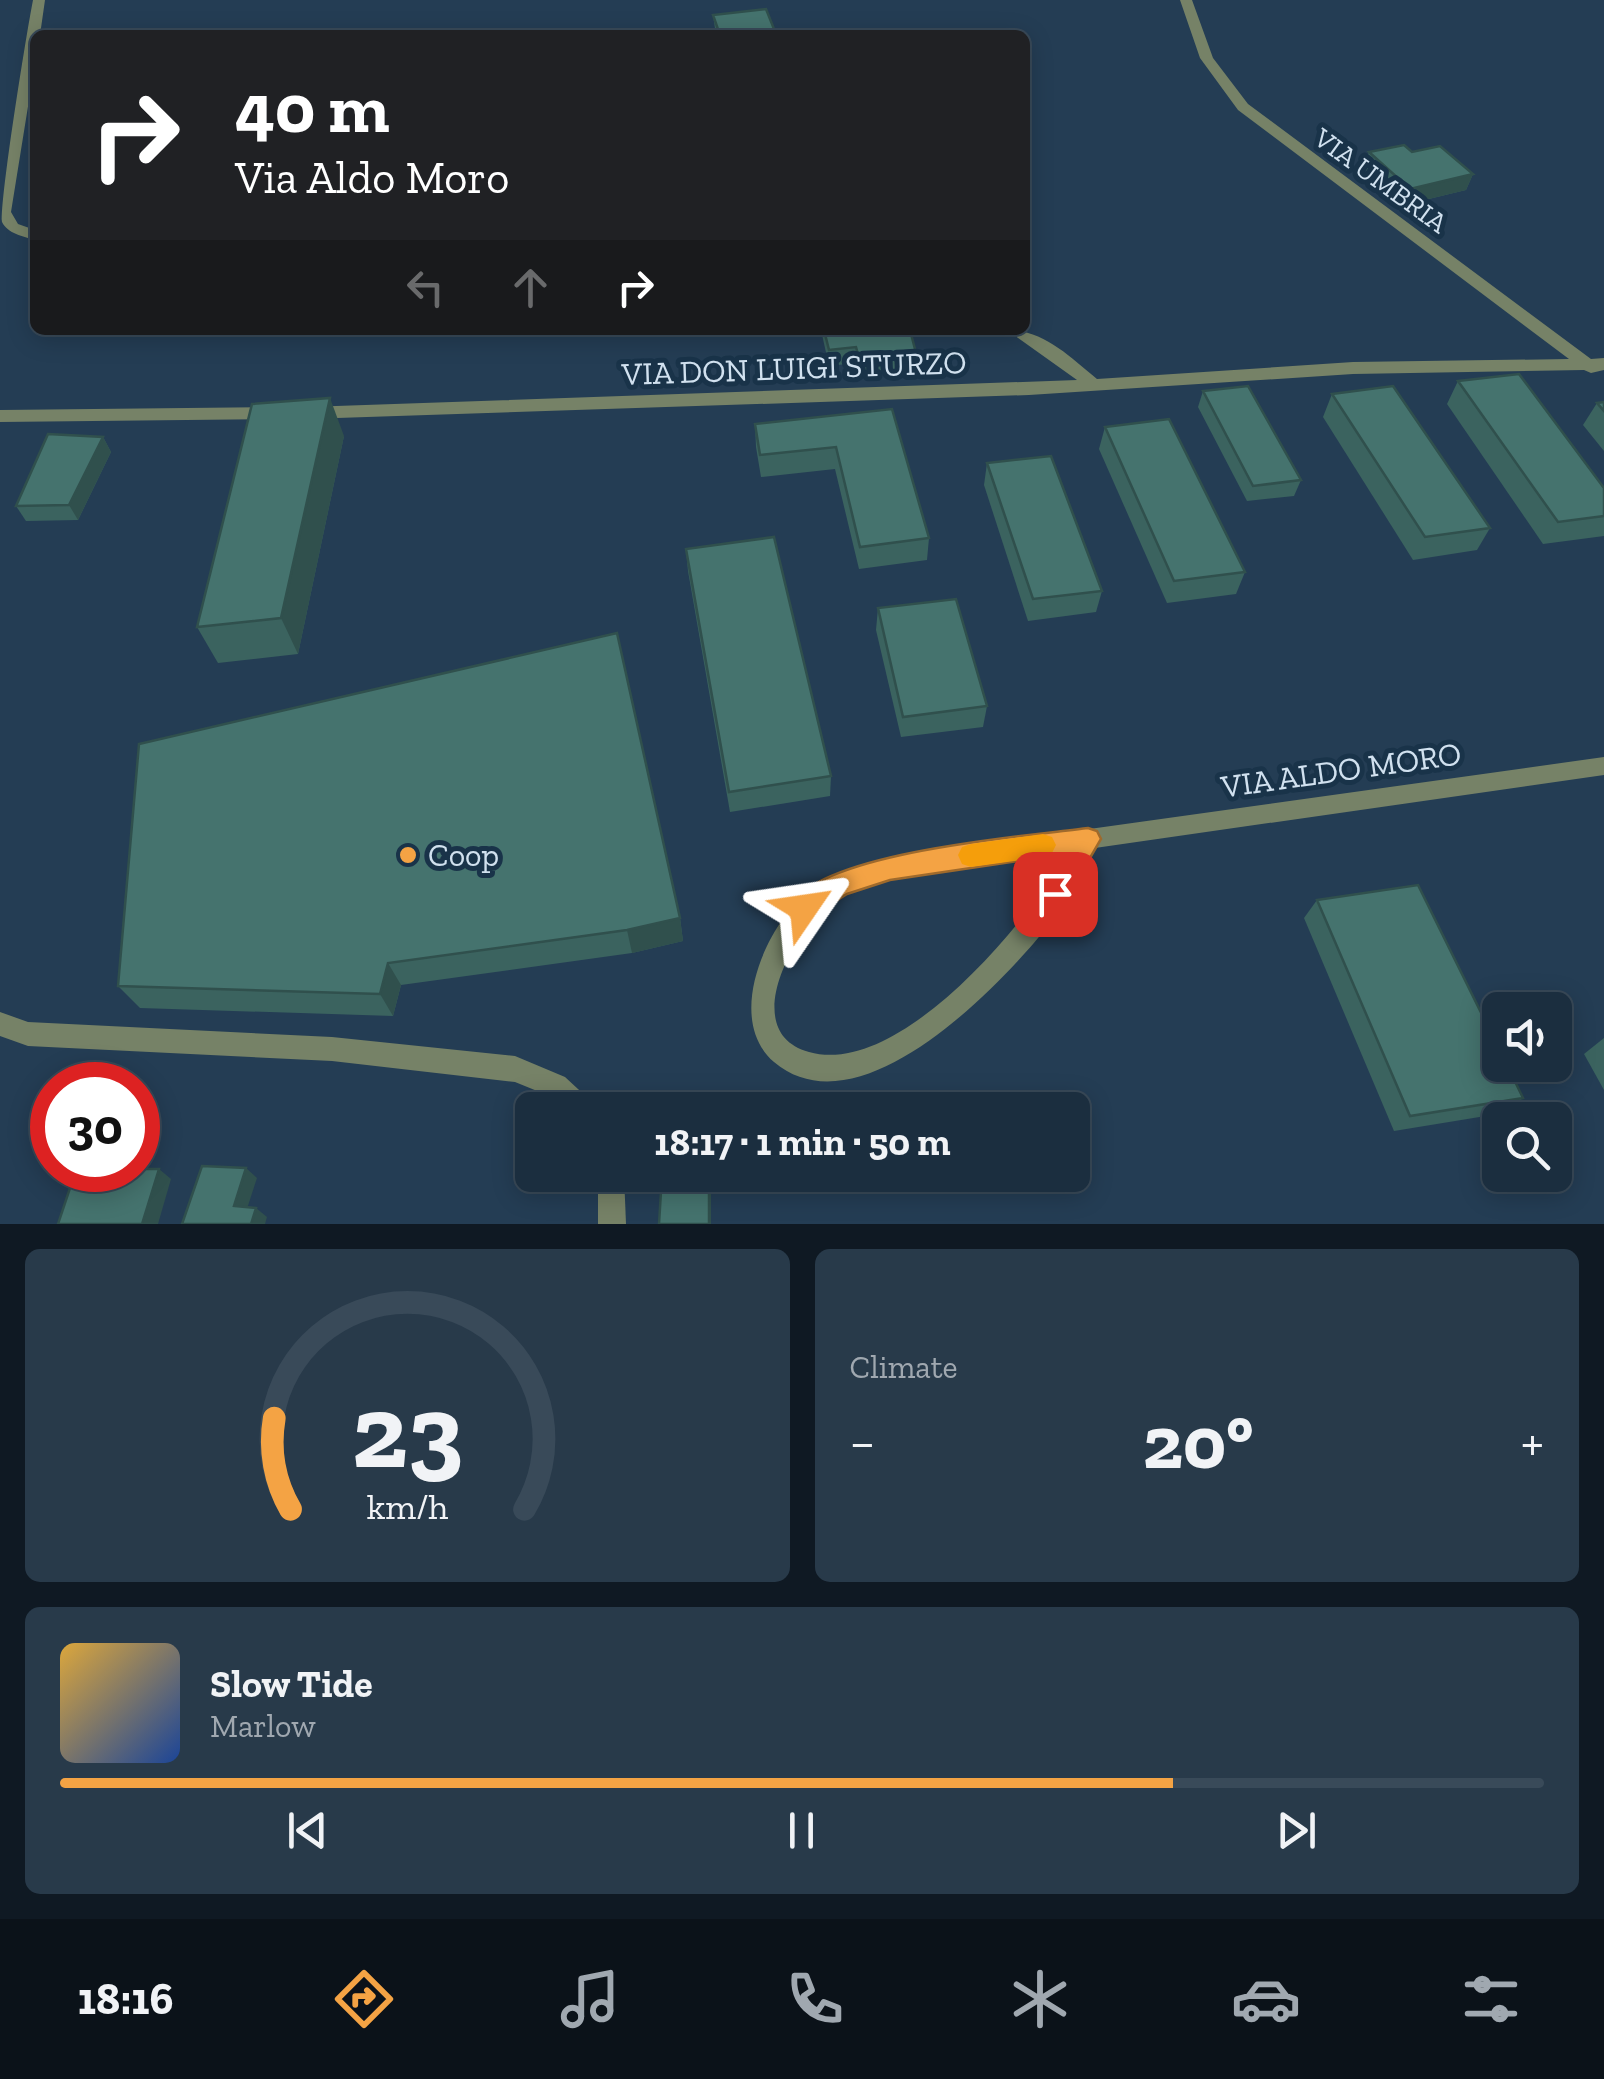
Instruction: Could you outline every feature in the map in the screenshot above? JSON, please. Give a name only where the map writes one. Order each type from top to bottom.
[{"type":"street","points":[[34,30],[39,0]]},
{"type":"street","name":"VIA UMBRIA","points":[[1186,0],[1203,55],[1243,107],[1599,369]]},
{"type":"street","points":[[30,52],[2,212],[13,228],[30,233]]},
{"type":"street","points":[[1024,335],[1056,354],[1095,386]]},
{"type":"street","name":"VIA DON LUIGI STURZO","points":[[0,416],[426,411],[1095,386],[1353,368],[1599,369]]},
{"type":"street","name":"VIA ALDO MORO","points":[[1088,839],[1042,915],[1018,942],[966,993],[893,1052],[858,1065],[820,1067],[791,1057],[771,1034],[764,1018],[764,984],[772,954],[791,922],[822,894],[890,868],[1088,839],[1604,766]]},
{"type":"street","points":[[0,1024],[52,1036],[332,1049],[515,1069],[562,1092]]},
{"type":"street","points":[[611,1192],[612,1224]]},
{"type":"building","points":[[766,9],[774,30],[718,30],[713,15]]},
{"type":"building","points":[[1404,145],[1412,152],[1440,146],[1473,174],[1410,189],[1369,152]]},
{"type":"building","points":[[825,335],[911,335],[916,353],[859,358],[856,347],[829,350]]},
{"type":"building","points":[[1519,374],[1604,488],[1604,516],[1558,522],[1458,381]]},
{"type":"building","points":[[1248,386],[1301,480],[1253,486],[1203,391]]},
{"type":"building","points":[[1393,386],[1490,528],[1425,537],[1332,394]]},
{"type":"building","points":[[330,398],[281,618],[197,627],[252,404]]},
{"type":"building","points":[[892,409],[929,538],[860,547],[836,447],[760,455],[755,424]]},
{"type":"building","points":[[1169,419],[1245,572],[1174,581],[1105,427]]},
{"type":"building","points":[[48,434],[103,437],[69,505],[16,506]]},
{"type":"building","points":[[1051,456],[1102,591],[1033,599],[987,463]]},
{"type":"building","points":[[774,537],[831,776],[729,792],[686,549]]},
{"type":"building","points":[[956,599],[987,706],[903,717],[878,608]]},
{"type":"building","name":"Coop","points":[[617,633],[680,918],[627,930],[388,963],[380,994],[118,986],[139,744]]},
{"type":"building","points":[[1418,885],[1482,1015],[1482,1082],[1515,1082],[1523,1098],[1410,1116],[1317,900]]},
{"type":"building","points":[[202,1166],[246,1168],[234,1206],[256,1208],[251,1224],[182,1224]]},
{"type":"building","points":[[69,1192],[152,1192],[142,1224],[58,1224]]},
{"type":"building","points":[[661,1192],[709,1192],[709,1224],[659,1224]]},
{"type":"slow traffic","points":[[971,855],[1043,845]]},
{"type":"place","name":"Coop","points":[[408,855]]},
{"type":"route","points":[[804,908],[839,884],[890,868],[1088,839],[1055,894]]}]
